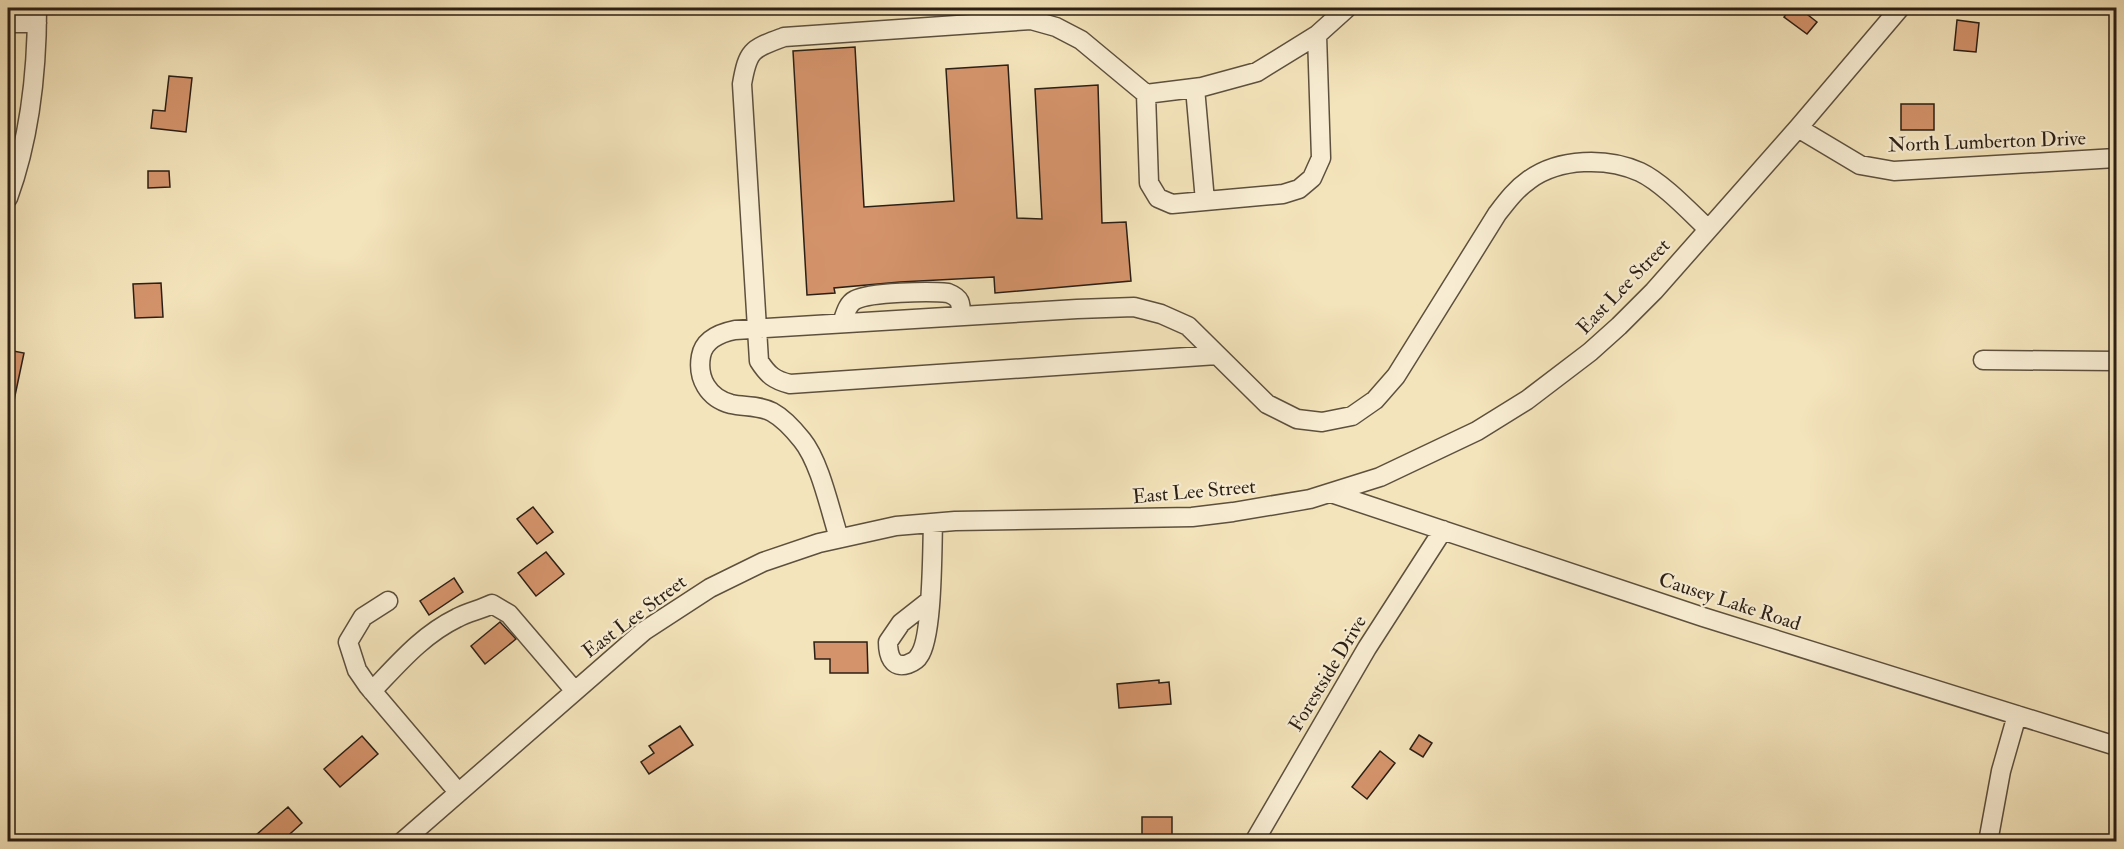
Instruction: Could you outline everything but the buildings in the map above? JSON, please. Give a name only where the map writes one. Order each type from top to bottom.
[{"type":"street","points":[[1216,355],[790,384],[777,381],[769,376],[759,361],[741,84],[746,61],[757,47],[784,37],[1030,20],[1056,27],[1081,40],[1146,93],[1195,88],[1257,72],[1317,35],[1347,8]]},
{"type":"street","name":"East Lee Street","points":[[402,842],[644,631],[710,588],[763,562],[839,538],[896,526],[933,523],[1192,517],[1310,499],[1380,477],[1477,431],[1527,400],[1590,352],[1654,291],[1900,8]]},
{"type":"street","points":[[8,23],[37,15],[31,104],[8,198]]},
{"type":"street","points":[[1146,93],[1149,183],[1158,198],[1172,204],[1283,194],[1299,189],[1312,178],[1321,158],[1317,35]]},
{"type":"street","points":[[1195,88],[1205,201]]},
{"type":"street","name":"North Lumberton Drive","points":[[1798,128],[1860,165],[1894,171],[2116,158]]},
{"type":"street","points":[[839,538],[816,464],[804,442],[772,412],[720,400],[702,381],[699,366],[702,351],[708,342],[719,333],[961,316],[1134,307],[1161,314],[1188,326],[1267,404],[1297,419],[1322,422],[1352,416],[1375,400],[1396,376],[1511,195],[1530,179],[1549,169],[1570,164],[1597,162],[1618,165],[1641,173],[1670,194],[1708,229]]},
{"type":"street","points":[[842,324],[849,305],[855,300],[882,295],[948,293],[958,296],[961,316]]},
{"type":"street","points":[[1983,360],[2116,361]]},
{"type":"street","name":"Causey Lake Road","points":[[1331,493],[1703,617],[2116,746]]},
{"type":"street","points":[[929,601],[933,523]]},
{"type":"street","name":"Forestside Drive","points":[[1254,842],[1367,648],[1443,530]]},
{"type":"street","points":[[388,601],[363,617],[348,642],[357,670],[372,691],[458,792]]},
{"type":"street","points":[[372,691],[435,630],[492,604],[509,614],[574,690]]},
{"type":"street","points":[[1988,842],[2001,771],[2017,715]]}]
